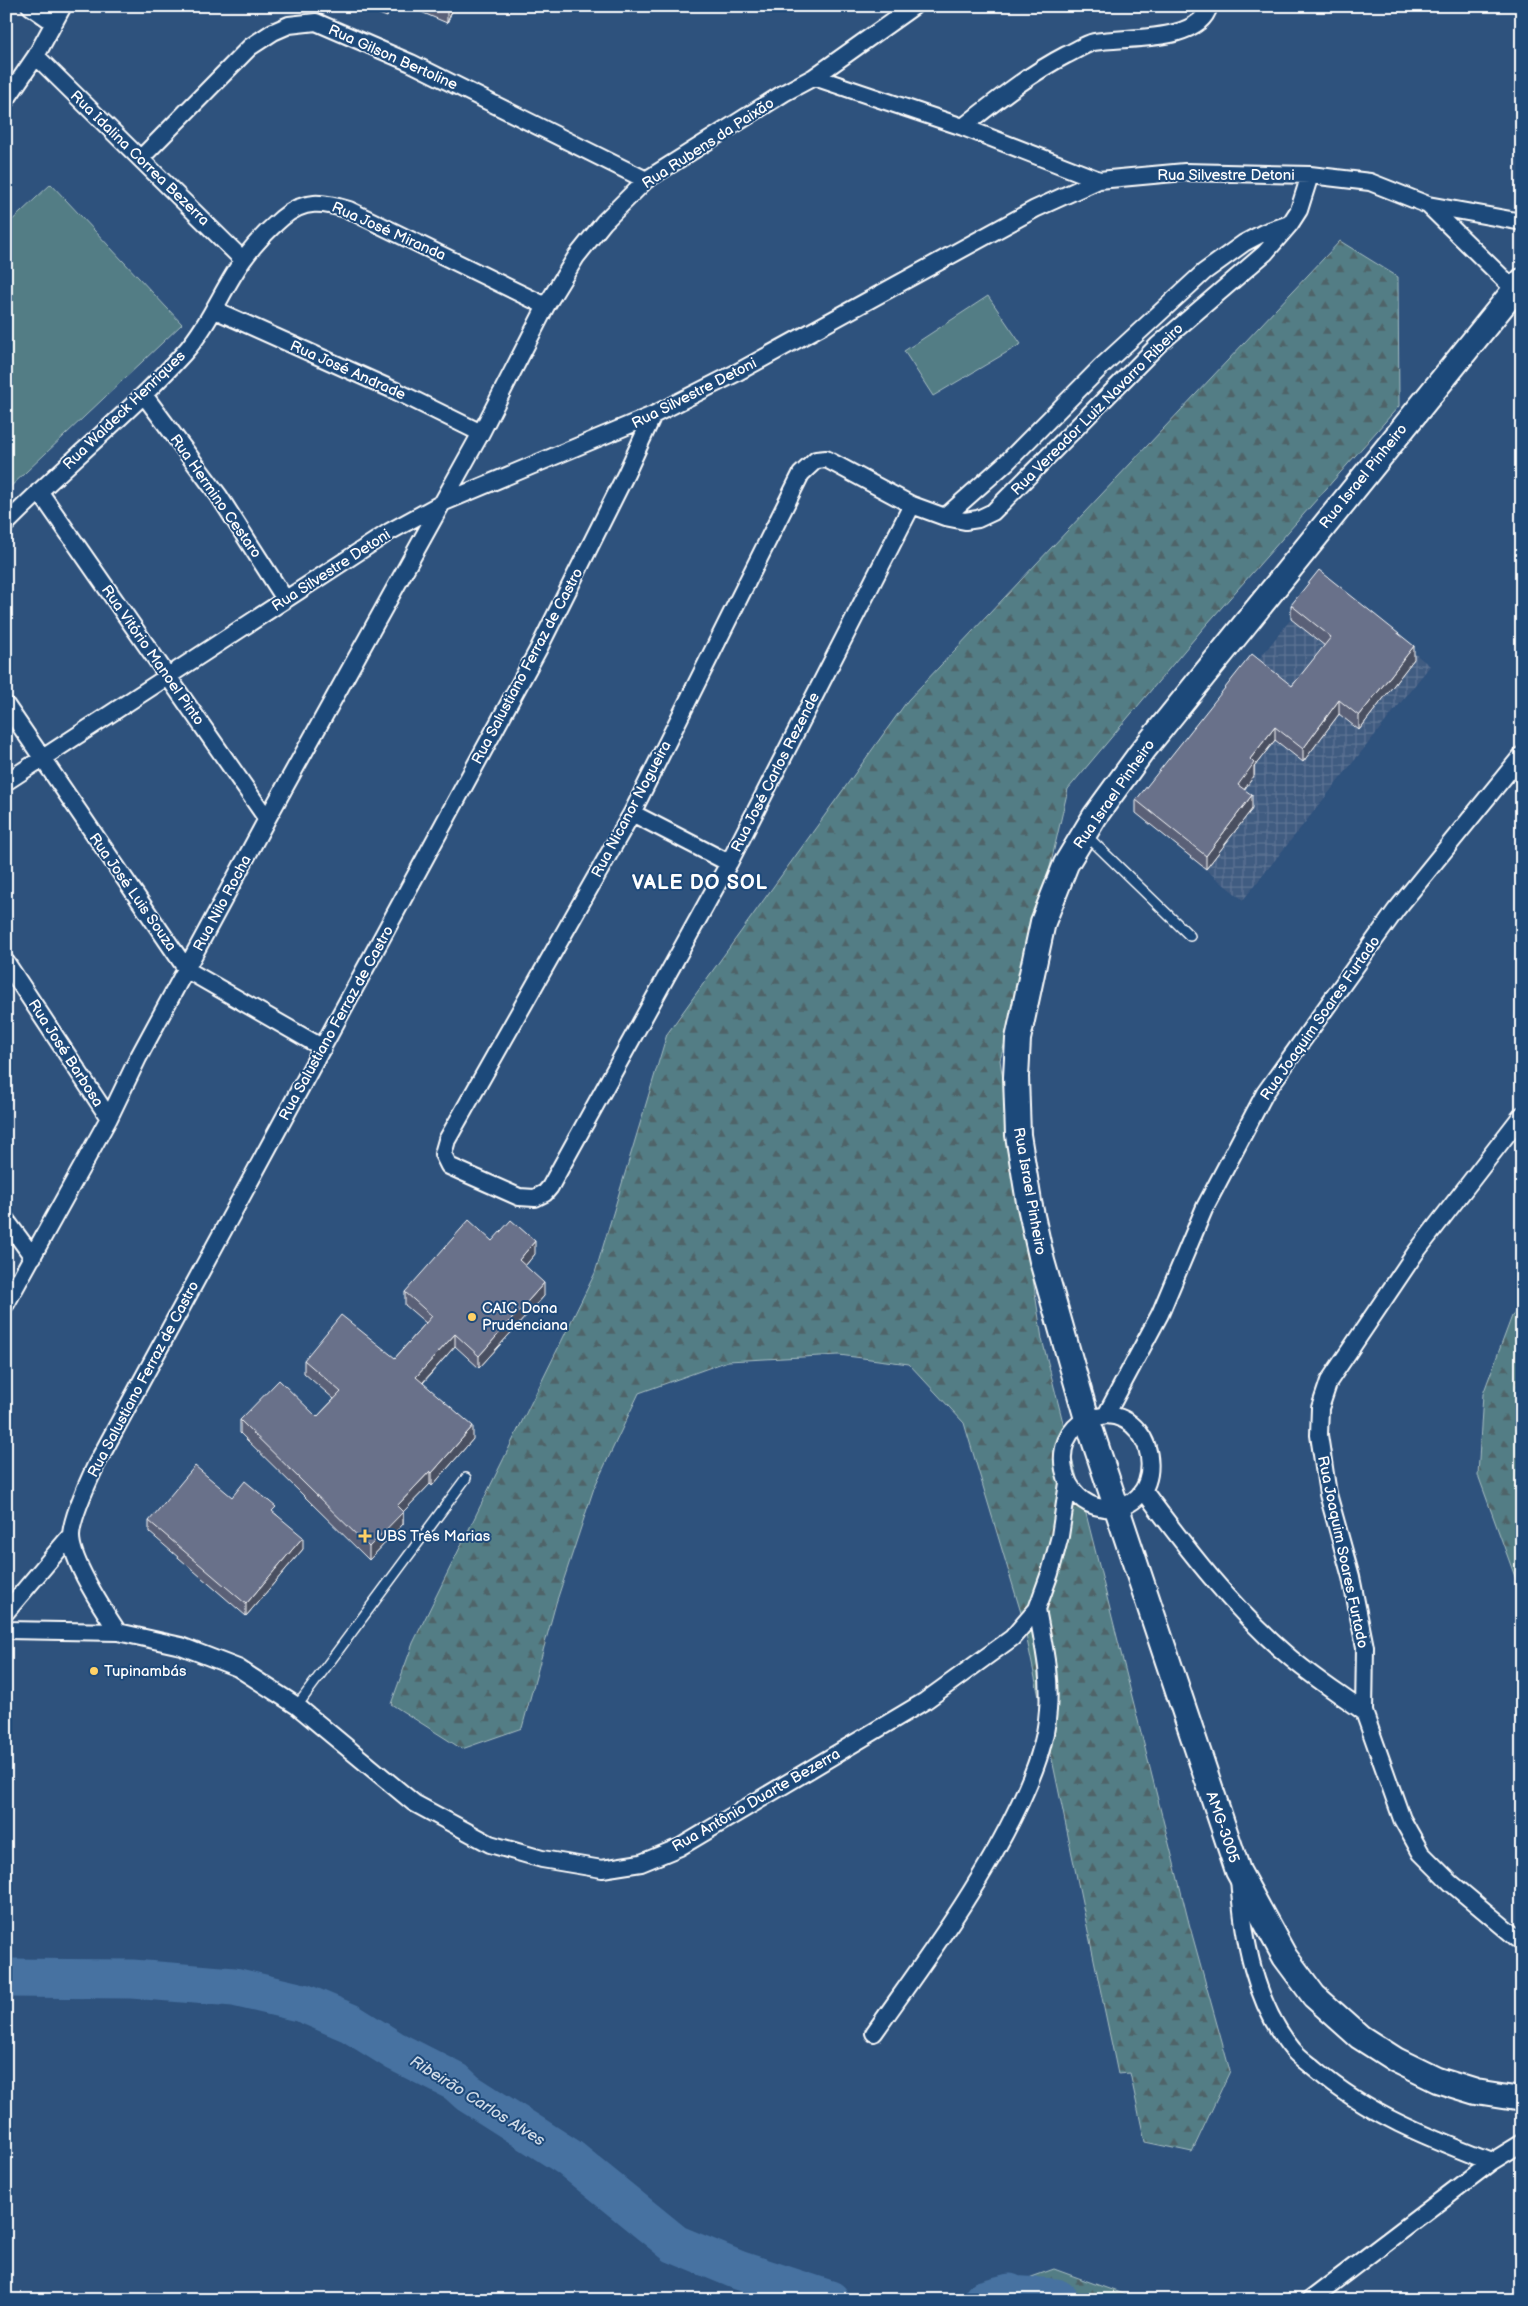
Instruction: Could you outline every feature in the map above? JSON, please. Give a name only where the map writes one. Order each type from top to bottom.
[{"type":"main road","name":"Rua Israel Pinheiro","points":[[1096,1418],[1042,1261],[1029,1202],[1018,1135],[1016,1077],[1018,1040],[1043,922],[1066,864],[1084,833],[1141,753],[1318,531],[1518,286]]},
{"type":"main road","name":"AMG-3005","points":[[1096,1418],[1116,1507],[1238,1871],[1285,1957],[1314,1996],[1360,2037],[1396,2060],[1437,2080],[1476,2092],[1522,2099]]},
{"type":"street","points":[[30,6],[53,22]]},
{"type":"street","points":[[6,100],[36,56],[63,6]]},
{"type":"street","name":"Rua Rubens da Paixão","points":[[442,503],[481,433],[546,306],[576,257],[604,222],[646,180],[784,93],[814,77],[914,6]]},
{"type":"street","points":[[963,127],[1040,68],[1074,51],[1093,42],[1170,34],[1184,30],[1201,20],[1209,6]]},
{"type":"street","name":"Rua Gilson Bertoline","points":[[141,158],[250,46],[289,25],[316,22],[411,63],[646,180]]},
{"type":"street","name":"Rua Idalina Correa Bezerra","points":[[36,56],[243,260]]},
{"type":"street","points":[[814,77],[963,127],[1099,180]]},
{"type":"street","name":"Rua Silvestre Detoni","points":[[6,782],[389,532],[442,503],[653,415],[736,373],[1035,209],[1099,180],[1185,172],[1310,175],[1370,182],[1428,205],[1522,222]]},
{"type":"street","name":"Rua Vereador Luiz Navarro Ribeiro","points":[[826,459],[912,505],[945,517],[965,521],[978,519],[993,512],[1158,345],[1265,254],[1299,210],[1310,175]]},
{"type":"street","name":"Rua José Miranda","points":[[243,260],[282,218],[295,209],[312,203],[326,203],[349,210],[403,235],[546,306]]},
{"type":"street","name":"Rua Silvestre Detoni","points":[[1428,205],[1518,286]]},
{"type":"street","points":[[945,517],[1007,462],[1102,366],[1204,272],[1244,243],[1263,233],[1290,224]]},
{"type":"street","name":"Rua Waldeck Henriques","points":[[6,524],[38,491],[144,395],[186,351],[215,310],[243,260]]},
{"type":"street","name":"Rua José Andrade","points":[[215,310],[398,392],[481,433]]},
{"type":"street","name":"Rua Hermino Cestaro","points":[[144,395],[219,496],[285,599]]},
{"type":"street","name":"Rua Salustiano Ferraz de Castro","points":[[71,1535],[83,1495],[96,1465],[539,648],[626,474],[653,415]]},
{"type":"street","name":"Rua Nicanor Nogueira","points":[[545,1193],[529,1199],[519,1197],[449,1166],[443,1154],[447,1140],[632,813],[801,474],[816,460],[826,459]]},
{"type":"street","name":"Rua Vitório Manoel Pinto","points":[[38,491],[169,676],[267,819]]},
{"type":"street","name":"Rua Nilo Rocha","points":[[6,1304],[108,1118],[138,1058],[267,819],[442,503]]},
{"type":"street","name":"Rua José Carlos Rezende","points":[[545,1193],[556,1179],[729,863],[912,505]]},
{"type":"street","name":"Rua José Luis Souza","points":[[6,705],[187,970],[323,1048]]},
{"type":"street","name":"Rua Joaquim Soares Furtado","points":[[1068,1483],[1062,1468],[1063,1453],[1068,1439],[1096,1418],[1160,1314],[1205,1207],[1265,1093],[1396,910],[1522,755]]},
{"type":"street","points":[[632,813],[729,863]]},
{"type":"street","name":"Rua José Barbosa","points":[[6,962],[108,1118]]},
{"type":"street","name":"Rua Joaquim Soares Furtado","points":[[1518,1939],[1451,1883],[1421,1853],[1402,1820],[1364,1712],[1365,1646],[1351,1577],[1328,1494],[1319,1435],[1320,1408],[1328,1381],[1416,1252],[1522,1115]]},
{"type":"street","points":[[6,1220],[32,1257]]},
{"type":"street","points":[[1068,1483],[1077,1495],[1089,1504],[1103,1508],[1116,1507],[1132,1501],[1144,1491],[1150,1477],[1150,1468],[1149,1454],[1144,1440],[1128,1422],[1116,1416],[1096,1418]]},
{"type":"street","name":"Rua Antônio Duarte Bezerra","points":[[6,1630],[118,1632],[181,1646],[238,1668],[297,1706],[414,1803],[490,1844],[542,1859],[602,1869],[641,1863],[680,1847],[908,1711],[973,1668],[1012,1638],[1037,1609],[1060,1536],[1068,1483]]},
{"type":"street","points":[[1144,1491],[1191,1553],[1239,1608],[1287,1656],[1364,1712]]},
{"type":"street","points":[[6,1612],[71,1535]]},
{"type":"street","points":[[71,1535],[77,1557],[89,1586],[118,1632]]},
{"type":"street","points":[[874,2033],[957,1915],[1003,1839],[1030,1781],[1044,1743],[1048,1711],[1049,1678],[1037,1609]]},
{"type":"street","points":[[1238,1871],[1242,1919],[1252,1965],[1275,2023],[1294,2051],[1338,2089],[1394,2122],[1491,2162]]},
{"type":"street","points":[[1310,2300],[1491,2162],[1522,2143]]},
{"type":"lane","points":[[1084,833],[1190,936]]},
{"type":"lane","points":[[297,1706],[466,1478]]},
{"type":"shaded area","points":[[1323,579],[1430,666],[1243,900],[1136,813]]},
{"type":"green space","points":[[51,184],[182,324],[6,491],[6,226]]},
{"type":"green space","points":[[1340,241],[1398,277],[1399,406],[1200,632],[1068,789],[1031,949],[1000,1060],[1042,1339],[1190,1927],[1230,2071],[1192,2152],[1145,2142],[1130,2073],[1118,2074],[1022,1616],[964,1423],[909,1364],[839,1355],[728,1361],[639,1393],[594,1488],[556,1603],[522,1728],[462,1749],[391,1704],[413,1643],[595,1273],[667,1034],[908,700]]},
{"type":"green space","points":[[988,296],[1021,344],[933,396],[904,351]]},
{"type":"green space","points":[[1522,1305],[1522,1596],[1478,1475],[1483,1394],[1512,1316]]},
{"type":"green space","points":[[1054,2269],[1131,2297],[1132,2300],[967,2300]]},
{"type":"building","points":[[1319,570],[1414,646],[1359,716],[1339,700],[1303,749],[1275,727],[1250,759],[1254,763],[1238,785],[1252,795],[1206,856],[1136,800],[1252,654],[1292,686],[1331,637],[1291,605]]},
{"type":"building","points":[[469,1220],[492,1241],[511,1220],[535,1241],[519,1260],[544,1283],[479,1356],[455,1334],[416,1377],[473,1426],[432,1473],[430,1471],[397,1506],[403,1512],[369,1547],[240,1420],[279,1380],[317,1417],[341,1392],[304,1360],[341,1315],[395,1358],[432,1316],[405,1292]]},
{"type":"building","points":[[195,1466],[232,1497],[245,1481],[276,1507],[272,1511],[303,1537],[246,1604],[149,1521]]},
{"type":"waterway","name":"Ribeirão Carlos Alves","points":[[6,1978],[132,1979],[234,1987],[303,2003],[350,2023],[395,2051],[456,2082],[468,2093],[568,2157],[675,2244],[738,2270],[830,2300]]},
{"type":"waterway","name":"Ribeirão Carlos Alves","points":[[983,2300],[1010,2293],[1009,2295],[1056,2298],[1059,2300]]},
{"type":"place","name":"CAIC Dona Prudenciana","points":[[472,1317]]},
{"type":"place","name":"UBS Três Marias","points":[[365,1536]]},
{"type":"place","name":"Tupinambás","points":[[94,1671]]},
{"type":"district","name":"VALE DO SOL","points":[[700,882]]}]
